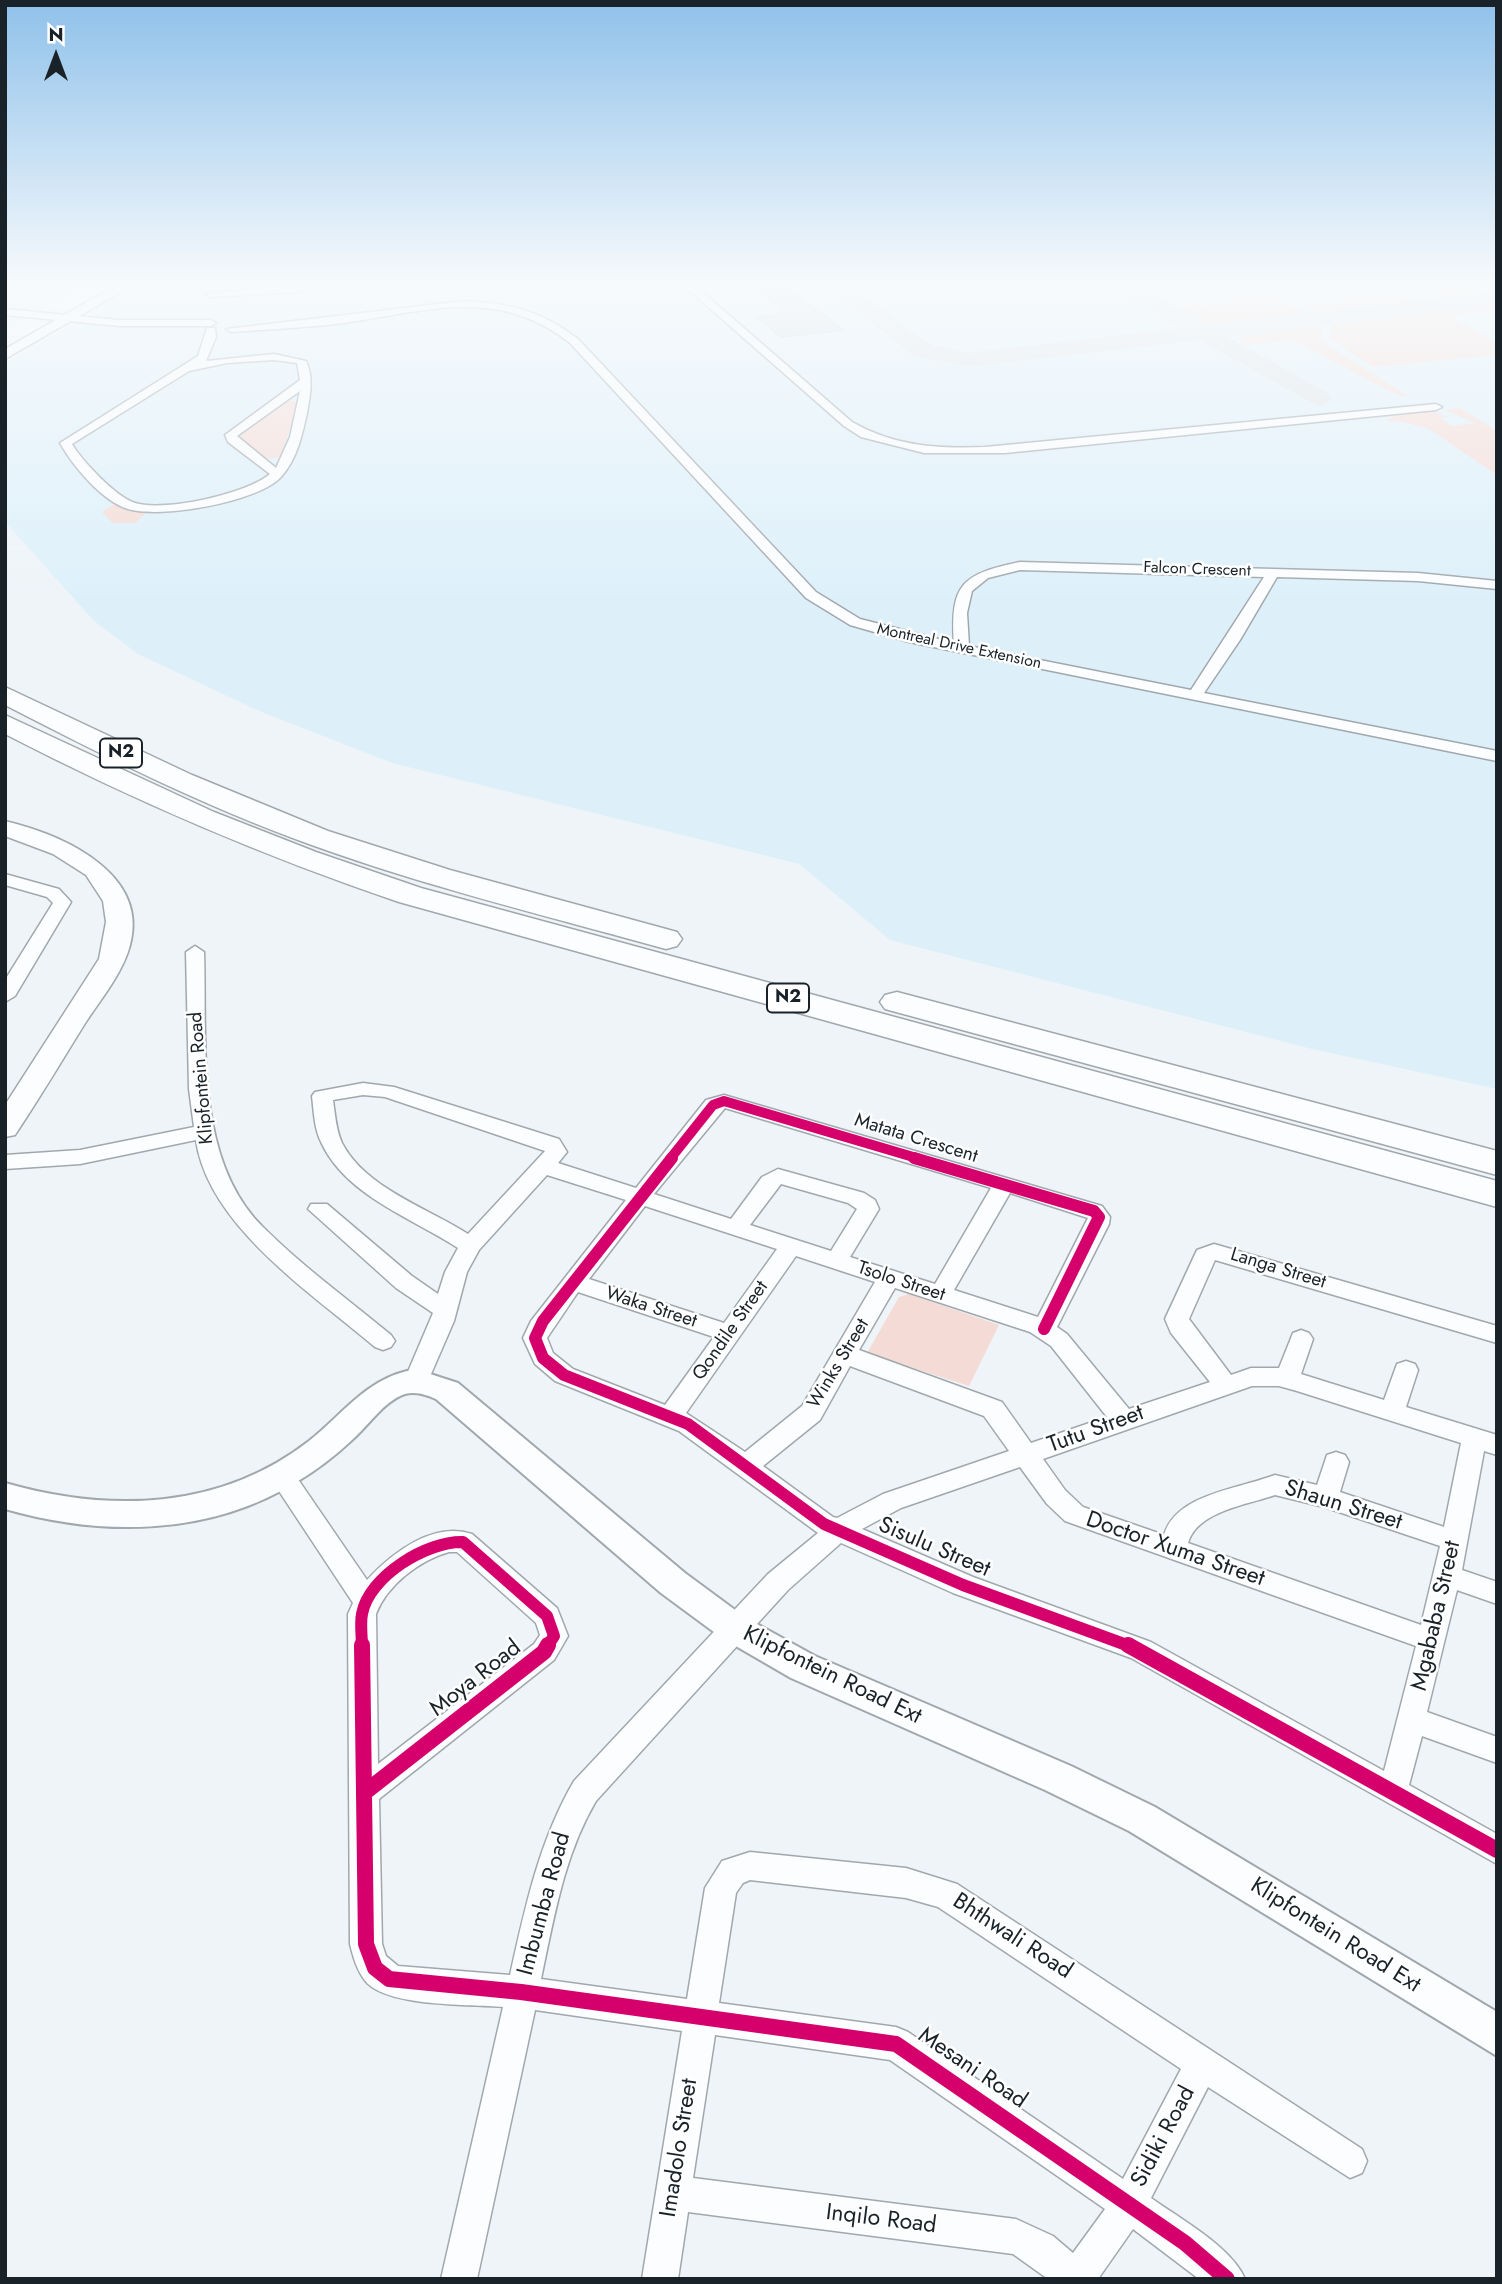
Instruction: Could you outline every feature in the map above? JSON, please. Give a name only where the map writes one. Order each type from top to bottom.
[{"type":"highway","points":[[5,670],[47,700],[90,724],[226,790],[235,797],[239,806]]},
{"type":"highway","name":"N2","points":[[5,695],[125,755],[239,806],[365,853],[482,888],[1497,1163]]},
{"type":"highway","name":"N2","points":[[5,723],[91,768],[230,831],[410,895],[1497,1194]]},
{"type":"highway","points":[[5,734],[91,768]]},
{"type":"main road","points":[[5,828],[61,848],[95,870],[111,892],[117,908],[119,931],[112,959],[5,1128]]},
{"type":"street","points":[[150,390],[71,437],[66,443],[69,450],[124,503],[142,508],[184,505],[247,491],[265,484],[277,474],[294,444],[304,390]]},
{"type":"street","points":[[277,474],[232,440],[231,435],[294,390]]},
{"type":"street","name":"Montreal Drive Extension","points":[[619,390],[823,604],[877,630],[1497,756]]},
{"type":"street","points":[[808,390],[848,424],[873,438],[939,451],[1004,449],[1436,407]]},
{"type":"street","name":"Falcon Crescent","points":[[962,649],[962,592],[974,580],[1002,569],[1041,565],[1273,572],[1436,578],[1497,585]]},
{"type":"street","points":[[1195,695],[1233,640],[1273,572]]},
{"type":"street","points":[[5,879],[53,894],[62,902],[5,996]]},
{"type":"street","name":"Klipfontein Road","points":[[195,952],[200,1089],[205,1131],[219,1180],[254,1232],[383,1341]]},
{"type":"street","points":[[5,1496],[71,1513],[144,1517],[209,1504],[282,1476],[314,1455],[386,1390],[416,1381],[445,1310],[456,1272],[470,1246],[556,1152],[552,1144],[470,1116],[375,1089],[322,1096],[329,1135],[335,1149],[350,1165],[373,1186],[401,1205],[442,1226],[470,1246]]},
{"type":"street","name":"Matata Crescent","points":[[642,1198],[713,1105],[724,1101],[1090,1209],[1099,1217],[1044,1329]]},
{"type":"street","points":[[5,1162],[71,1158],[205,1131]]},
{"type":"street","name":"Tsolo Street","points":[[544,1166],[1044,1329],[1059,1340],[1124,1420]]},
{"type":"street","points":[[736,1227],[770,1182],[778,1176],[856,1198],[867,1205],[868,1209],[836,1261]]},
{"type":"street","points":[[940,1295],[1005,1184]]},
{"type":"street","name":"Sisulu Street","points":[[642,1198],[537,1328],[535,1338],[543,1358],[571,1378],[688,1424],[811,1517],[840,1528],[930,1572],[1141,1650],[1497,1850]]},
{"type":"street","points":[[319,1209],[397,1276],[445,1310]]},
{"type":"street","name":"Qondile Street","points":[[671,1416],[791,1246]]},
{"type":"street","name":"Langa Street","points":[[1225,1384],[1180,1327],[1177,1319],[1205,1255],[1214,1252],[1497,1335]]},
{"type":"street","name":"Winks Street","points":[[745,1466],[811,1413],[889,1278]]},
{"type":"street","name":"Waka Street","points":[[573,1282],[728,1333]]},
{"type":"street","points":[[1287,1379],[1301,1339]]},
{"type":"street","name":"Doctor Xuma Street","points":[[846,1355],[983,1404],[1000,1417],[1067,1510],[1092,1522],[1431,1640]]},
{"type":"street","points":[[1392,1412],[1406,1370]]},
{"type":"street","name":"Tutu Street","points":[[734,1628],[778,1582],[840,1528],[892,1501],[1251,1377],[1287,1379],[1485,1442]]},
{"type":"street","name":"Klipfontein Road Ext","points":[[416,1381],[430,1383],[447,1391],[673,1583],[734,1628],[803,1667],[1058,1778],[1142,1819],[1497,2035]]},
{"type":"street","name":"Mgababa Street","points":[[1393,1792],[1413,1720],[1455,1541],[1485,1442]]},
{"type":"street","points":[[1326,1497],[1336,1462]]},
{"type":"street","points":[[282,1476],[365,1599],[362,1614],[366,1944],[369,1960],[380,1975],[396,1982],[521,1992]]},
{"type":"street","name":"Shaun Street","points":[[1173,1549],[1180,1525],[1192,1514],[1264,1486],[1285,1486],[1326,1497],[1455,1541]]},
{"type":"street","name":"Moya Road","points":[[364,1793],[544,1652],[554,1636],[547,1615],[463,1542],[450,1538],[436,1542],[379,1582],[365,1599]]},
{"type":"street","points":[[1447,1576],[1497,1593]]},
{"type":"street","name":"Imbumba Road","points":[[459,2279],[545,1890],[568,1820],[585,1791],[629,1739],[734,1628]]},
{"type":"street","points":[[1413,1720],[1497,1750]]},
{"type":"street","name":"Bhthwali Road","points":[[699,2018],[721,1888],[733,1871],[750,1866],[771,1867],[906,1883],[946,1894],[1350,2161]]},
{"type":"street","name":"Mesani Road","points":[[521,1992],[896,2044],[996,2110],[1128,2206],[1185,2243],[1227,2279]]},
{"type":"street","name":"Imadolo Street","points":[[660,2279],[699,2018]]},
{"type":"street","name":"Sidiki Road","points":[[1076,2278],[1128,2206],[1202,2064]]},
{"type":"street","name":"Inqilo Road","points":[[673,2193],[1016,2237],[1040,2249],[1076,2278]]},
{"type":"shaded area","points":[[5,390],[1497,390],[1497,1089],[1312,1049],[890,940],[799,864],[392,763],[259,711],[138,654],[94,621],[5,522]]},
{"type":"shaded area","points":[[1387,390],[1397,390],[1407,396],[1401,397]]},
{"type":"shaded area","points":[[283,402],[297,402],[282,457],[264,459],[237,436]]},
{"type":"shaded area","points":[[1460,408],[1497,431],[1497,475],[1429,429],[1403,422],[1386,421],[1400,414],[1424,411],[1447,417],[1440,418],[1452,426],[1475,423],[1445,410]]},
{"type":"shaded area","points":[[115,504],[147,512],[135,523],[113,523],[102,512]]},
{"type":"shaded area","points":[[909,1294],[999,1325],[969,1386],[867,1353],[899,1297]]},
{"type":"taxiway","points":[[1303,390],[1318,398]]},
{"type":"cycle path","points":[[1044,1329],[1098,1224],[1099,1217],[1094,1211],[724,1101],[713,1105],[543,1321],[535,1338],[543,1358],[564,1375],[688,1424],[824,1524],[963,1585],[1141,1650],[1497,1850]]},
{"type":"cycle path","points":[[364,1793],[544,1652],[554,1636],[547,1616],[463,1542],[449,1541],[434,1545],[403,1563],[376,1588],[362,1614],[366,1944],[372,1963],[383,1976],[396,1982],[521,1992],[896,2044],[1185,2243],[1227,2279]]}]
